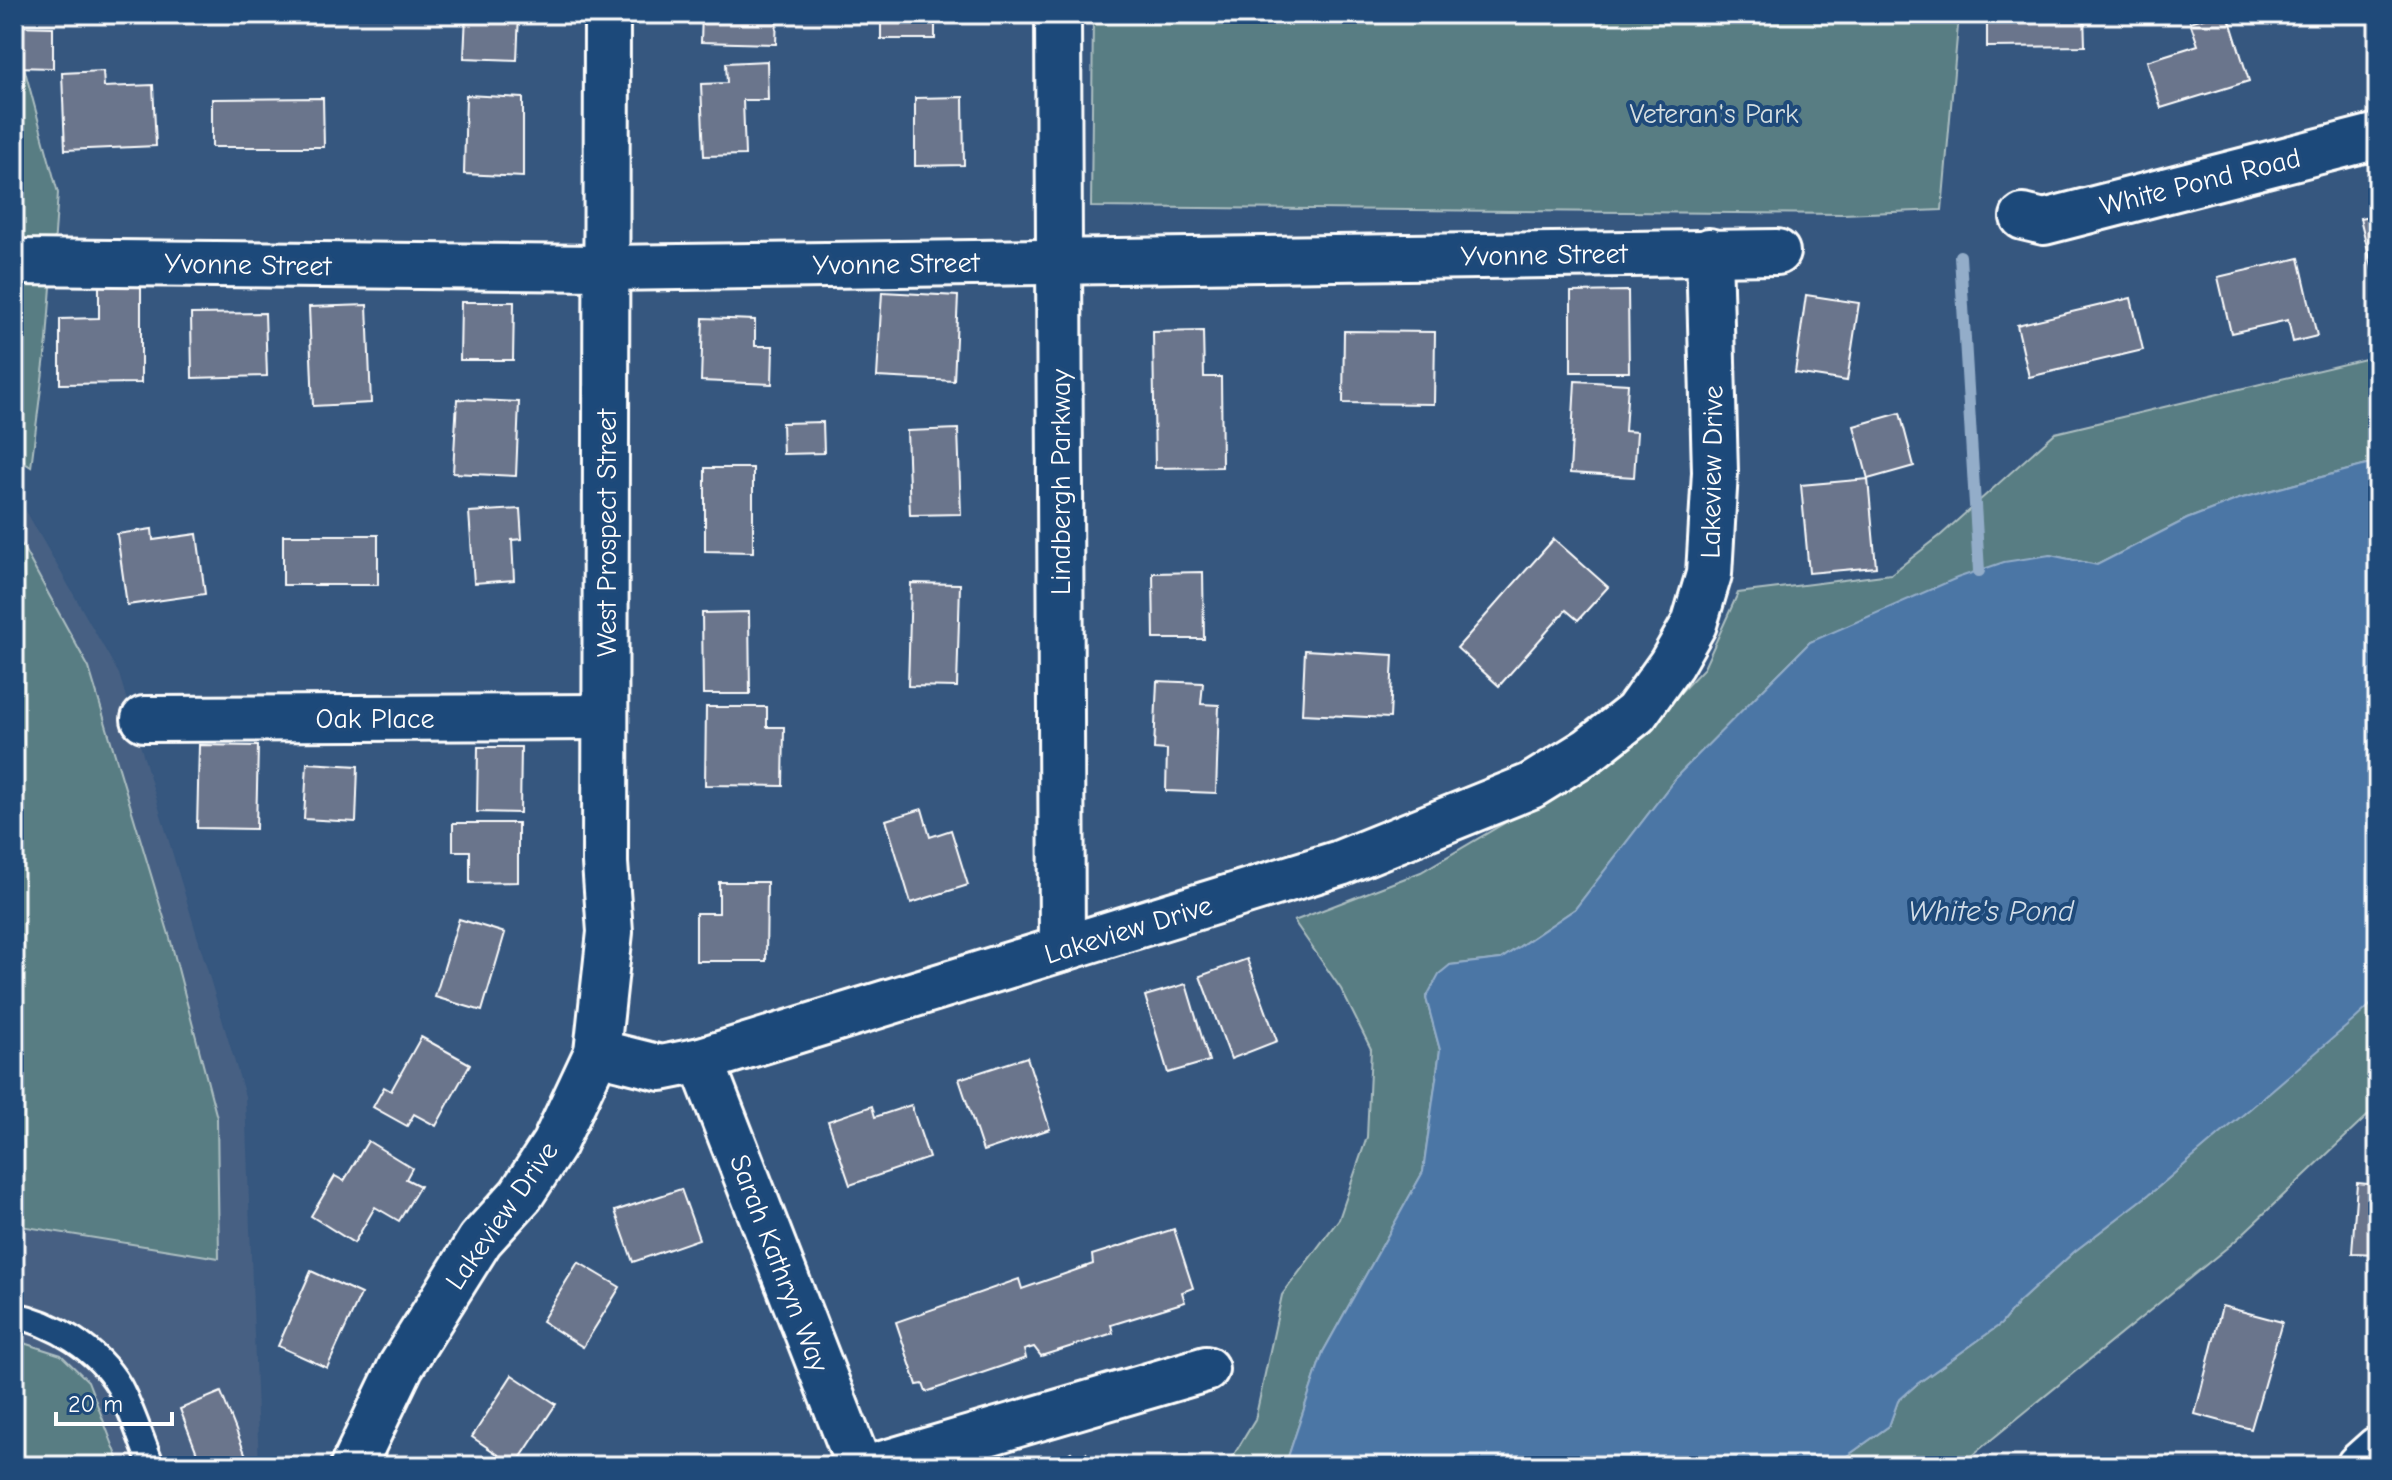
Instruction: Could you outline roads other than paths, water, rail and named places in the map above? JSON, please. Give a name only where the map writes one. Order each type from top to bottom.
[{"type":"street","name":"West Prospect Street","points":[[597,1052],[610,932],[605,863],[607,14]]},
{"type":"street","name":"Lindbergh Parkway","points":[[1058,14],[1062,949]]},
{"type":"street","name":"White Pond Road","points":[[2023,217],[2044,222],[2378,136]]},
{"type":"street","name":"Lakeview Drive","points":[[353,1466],[401,1366],[480,1240],[521,1195],[554,1144],[597,1052],[661,1068],[701,1060],[1340,863],[1531,786],[1589,750],[1636,713],[1671,664],[1694,624],[1709,574],[1715,472],[1709,251]]},
{"type":"street","name":"Yvonne Street","points":[[14,262],[606,268],[1777,252]]},
{"type":"street","name":"Oak Place","points":[[144,719],[605,717]]},
{"type":"street","name":"Sarah Kathryn Way","points":[[701,1060],[859,1466]]},
{"type":"street","points":[[875,1466],[1206,1369]]},
{"type":"street","points":[[2359,1466],[2378,1449]]},
{"type":"lane","points":[[14,1315],[34,1319],[84,1346],[118,1384],[152,1466]]},
{"type":"water","name":"White's Pond","points":[[2378,462],[2378,998],[2156,1189],[2075,1251],[2018,1303],[2001,1324],[1917,1384],[1898,1401],[1889,1426],[1833,1466],[1285,1466],[1323,1352],[1423,1172],[1440,1050],[1426,998],[1439,974],[1450,965],[1501,959],[1575,909],[1679,774],[1810,642],[1957,578],[2004,562],[2050,555],[2097,565],[2187,519],[2239,499]]},
{"type":"waterway","points":[[1960,256],[1979,571]]},
{"type":"park label","name":"Veteran's Park","points":[[1714,113]]}]
